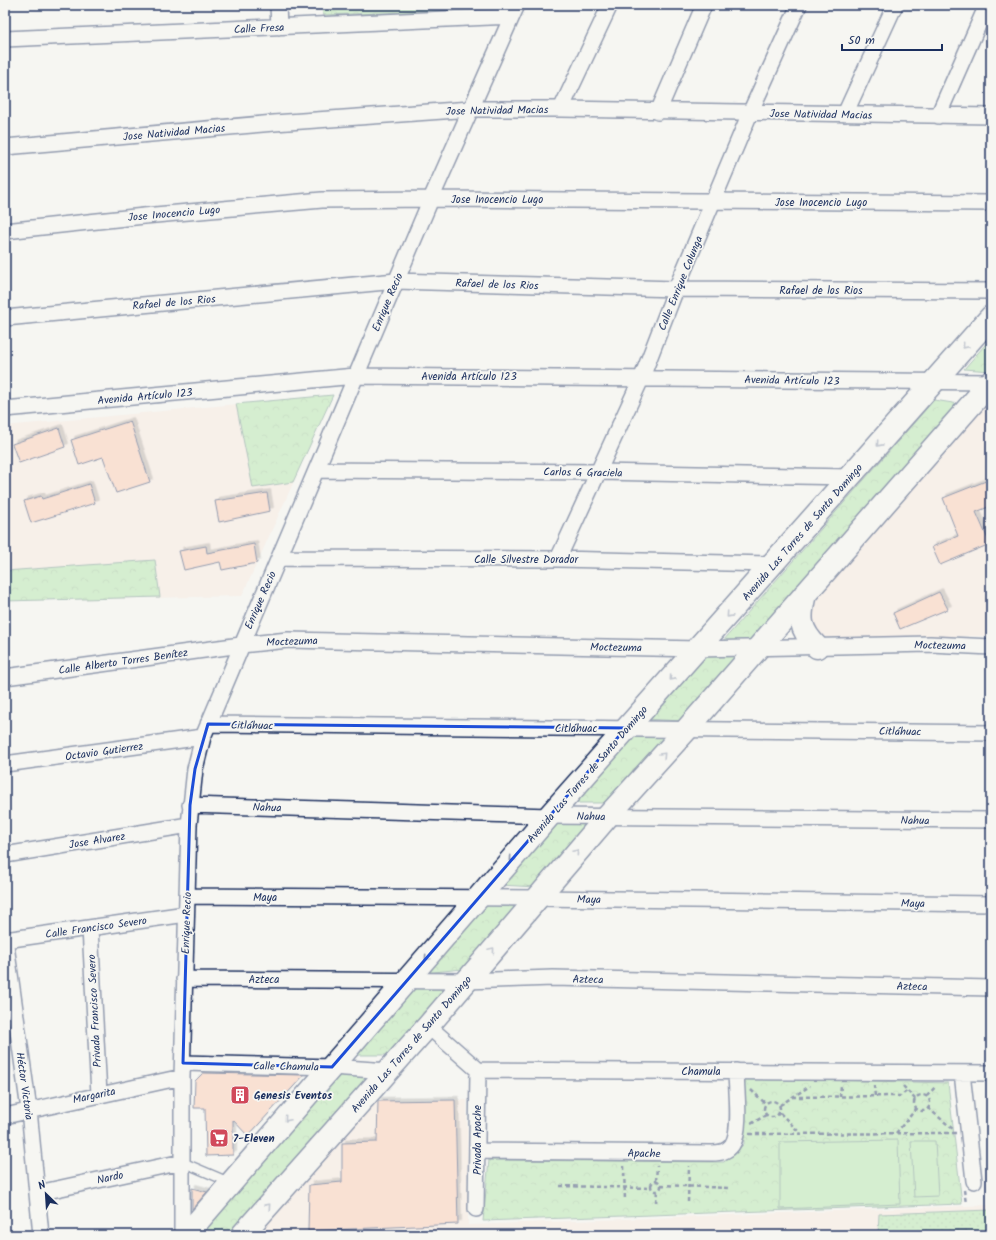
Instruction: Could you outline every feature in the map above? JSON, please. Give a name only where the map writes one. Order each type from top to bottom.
[{"type":"street","points":[[278,5],[279,27]]},
{"type":"street","points":[[561,109],[610,5]]},
{"type":"street","points":[[658,112],[704,5]]},
{"type":"street","name":"Calle Enrique Colunga","points":[[558,559],[600,472],[642,377],[676,289],[750,113],[799,5]]},
{"type":"street","points":[[845,114],[895,5]]},
{"type":"street","points":[[938,116],[987,5]]},
{"type":"street","name":"Calle Fresa","points":[[5,39],[279,27],[515,10]]},
{"type":"street","name":"Enrique Recio","points":[[182,1235],[184,979],[190,805],[194,770],[205,731],[241,645],[431,198],[515,10]]},
{"type":"street","name":"Jose Natividad Macias","points":[[5,147],[274,123],[471,109],[561,109],[658,112],[991,116]]},
{"type":"street","name":"Jose Inocencio Lugo","points":[[5,231],[144,216],[322,200],[431,198],[991,203]]},
{"type":"street","name":"Rafael de los Rios","points":[[5,318],[396,281],[676,289],[991,291]]},
{"type":"street","name":"Avenida Las Torres de Santo Domingo","points":[[186,1235],[626,728],[774,564],[991,317]]},
{"type":"street","name":"Avenida Artículo 123","points":[[5,409],[355,376],[642,377],[934,383],[991,382]]},
{"type":"street","name":"Avenida Las Torres de Santo Domingo","points":[[242,1235],[428,1026],[536,898],[688,728],[991,382]]},
{"type":"street","name":"Carlos G Graciela","points":[[316,470],[600,472],[850,477]]},
{"type":"street","name":"Calle Silvestre Dorador","points":[[279,558],[558,559],[774,564]]},
{"type":"street","points":[[805,594],[801,612],[802,624],[807,637],[817,647]]},
{"type":"street","name":"Moctezuma","points":[[241,645],[265,642],[314,640],[698,649],[757,649],[930,644],[991,647]]},
{"type":"street","name":"Calle Alberto Torres Benítez","points":[[5,677],[241,645]]},
{"type":"street","name":"Citláhuac","points":[[205,731],[688,728],[991,733]]},
{"type":"street","name":"Octavio Gutierrez","points":[[5,764],[205,731]]},
{"type":"street","name":"Nahua","points":[[190,805],[549,816],[991,820]]},
{"type":"street","name":"Jose Alvarez","points":[[5,856],[190,825]]},
{"type":"street","name":"Maya","points":[[187,896],[536,898],[991,904]]},
{"type":"street","name":"Calle Francisco Severo","points":[[5,939],[186,914]]},
{"type":"street","name":"Privada Francisco Severo","points":[[90,928],[99,1094]]},
{"type":"street","name":"Héctor Victoria","points":[[5,939],[11,1027],[29,1110],[41,1235]]},
{"type":"street","name":"Azteca","points":[[184,979],[467,981],[553,978],[991,988]]},
{"type":"street","points":[[428,1026],[478,1070]]},
{"type":"street","name":"Calle Chamula","points":[[183,1070],[332,1067],[388,1071]]},
{"type":"street","name":"Margarita","points":[[5,1116],[99,1094],[183,1070]]},
{"type":"street","name":"Chamula","points":[[478,1070],[991,1073]]},
{"type":"street","name":"Privada Apache","points":[[476,1209],[478,1070]]},
{"type":"street","name":"Apache","points":[[478,1151],[723,1152],[731,1146],[736,1136],[736,1071]]},
{"type":"street","points":[[962,1073],[974,1180]]},
{"type":"street","name":"Nardo","points":[[38,1193],[182,1162]]},
{"type":"lane","points":[[182,1162],[231,1183]]},
{"type":"path","points":[[899,1082],[915,1099]]},
{"type":"path","points":[[780,1105],[811,1085]]},
{"type":"path","points":[[749,1088],[766,1104]]},
{"type":"path","points":[[792,1097],[900,1096],[907,1091]]},
{"type":"path","points":[[916,1109],[914,1104],[915,1099],[919,1095],[927,1096],[930,1104],[928,1108]]},
{"type":"path","points":[[766,1115],[764,1109],[766,1104],[773,1101],[780,1105]]},
{"type":"path","points":[[780,1105],[780,1113],[801,1134]]},
{"type":"path","points":[[916,1109],[921,1111],[928,1108]]},
{"type":"path","points":[[748,1134],[958,1133],[928,1108]]},
{"type":"path","points":[[895,1133],[916,1109]]},
{"type":"path","points":[[766,1115],[774,1118],[780,1113]]},
{"type":"path","points":[[747,1127],[766,1115]]},
{"type":"path","points":[[651,1188],[652,1183],[656,1181],[657,1158]]},
{"type":"path","points":[[688,1202],[689,1158]]},
{"type":"path","points":[[624,1165],[625,1201]]},
{"type":"path","points":[[656,1181],[661,1185],[729,1188]]},
{"type":"path","points":[[656,1202],[657,1191],[661,1188],[661,1185]]},
{"type":"path","points":[[560,1186],[651,1188],[657,1191]]},
{"type":"highlighted area","points":[[208,724],[626,728],[332,1067],[183,1063],[190,805],[195,769]]},
{"type":"shaded area","points":[[333,395],[242,596],[5,601],[5,426]]},
{"type":"shaded area","points":[[991,398],[991,636],[819,637],[805,604]]},
{"type":"shaded area","points":[[467,1100],[468,1225],[991,1205],[991,1235],[254,1235],[371,1101]]},
{"type":"green space","points":[[322,5],[502,5],[501,9],[323,15]]},
{"type":"green space","points":[[991,338],[991,371],[964,369]]},
{"type":"green space","points":[[333,395],[293,482],[253,488],[236,404]]},
{"type":"green space","points":[[934,400],[959,404],[757,643],[723,641]]},
{"type":"green space","points":[[155,560],[160,597],[5,601],[5,571]]},
{"type":"green space","points":[[742,653],[683,721],[644,719],[701,654]]},
{"type":"green space","points":[[631,734],[669,735],[610,803],[572,803]]},
{"type":"green space","points":[[555,821],[592,822],[536,887],[500,885]]},
{"type":"green space","points":[[487,899],[526,899],[463,969],[423,973]]},
{"type":"green space","points":[[448,985],[389,1055],[349,1055],[411,986]]},
{"type":"green space","points":[[335,1069],[375,1071],[231,1235],[192,1235]]},
{"type":"green space","points":[[747,1078],[948,1083],[962,1204],[483,1221],[489,1160],[724,1162],[744,1144],[743,1083]]},
{"type":"green space","points":[[898,1140],[900,1204],[780,1209],[780,1142]]},
{"type":"green space","points":[[911,1141],[935,1141],[938,1196],[914,1197]]},
{"type":"green space","points":[[991,1210],[991,1235],[971,1235],[967,1231],[878,1234],[879,1214]]},
{"type":"building","points":[[130,421],[150,482],[116,493],[103,457],[79,465],[71,440]]},
{"type":"building","points":[[59,428],[65,447],[19,463],[12,444]]},
{"type":"building","points":[[991,479],[991,506],[976,512],[990,544],[940,565],[932,547],[958,536],[943,498]]},
{"type":"building","points":[[89,484],[95,503],[31,523],[24,501],[41,496],[42,499]]},
{"type":"building","points":[[267,493],[270,511],[219,522],[215,501]]},
{"type":"building","points":[[254,544],[257,563],[222,570],[220,562],[184,570],[179,551],[206,546],[207,553]]},
{"type":"building","points":[[939,592],[948,609],[900,629],[893,613]]},
{"type":"building","name":"Genesis Eventos","points":[[203,1073],[304,1075],[248,1136],[233,1120],[233,1155],[206,1156],[205,1108],[194,1108],[195,1081]]},
{"type":"building","points":[[455,1100],[458,1224],[308,1231],[309,1185],[342,1182],[342,1143],[377,1142],[378,1101]]},
{"type":"building","points":[[192,1188],[207,1192],[192,1209]]},
{"type":"place","name":"Genesis Eventos","points":[[240,1095]]},
{"type":"place","name":"7-Eleven","points":[[219,1138]]}]
